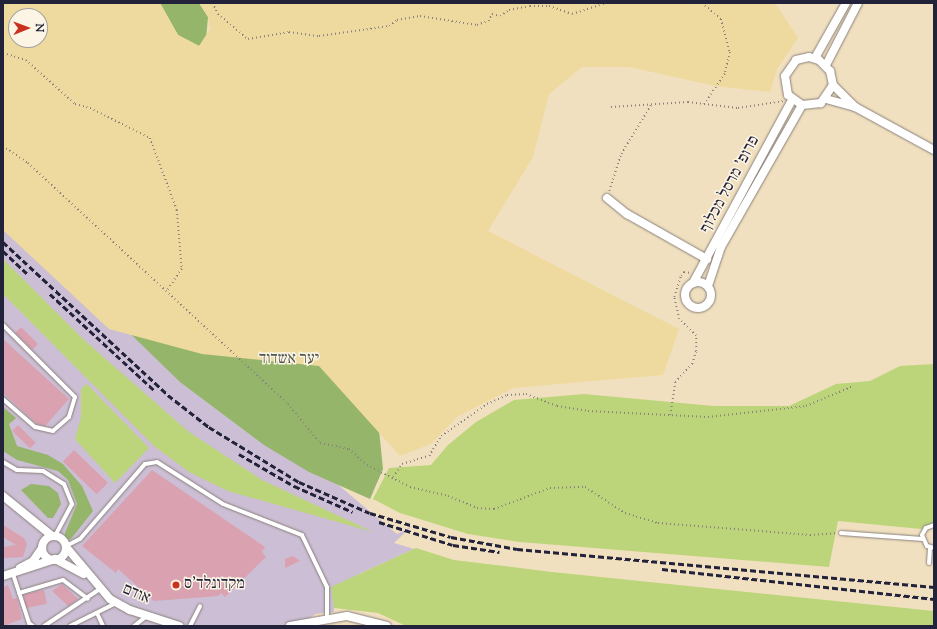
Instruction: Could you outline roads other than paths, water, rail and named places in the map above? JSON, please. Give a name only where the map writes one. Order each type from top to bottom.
[{"type":"street","points":[[815,58],[846,3]]},
{"type":"street","points":[[826,65],[858,3]]},
{"type":"street","points":[[833,84],[826,99],[815,105],[802,105],[792,100],[784,82],[787,70],[796,60],[815,58],[826,65],[833,84],[855,107]]},
{"type":"street","points":[[826,99],[855,107],[934,150]]},
{"type":"street","name":"פרופ' מרסל מכלוף","points":[[693,283],[792,100]]},
{"type":"street","name":"פרופ' מרסל מכלוף","points":[[708,286],[721,247],[802,105]]},
{"type":"street","points":[[607,198],[627,214],[707,259]]},
{"type":"street","points":[[693,283],[708,286],[711,294],[709,303],[702,308],[693,307],[685,297],[687,288],[693,283]]},
{"type":"street","points":[[3,496],[29,520],[53,536],[66,547],[66,557],[13,574],[3,575]]},
{"type":"street","points":[[29,520],[46,555],[56,560]]},
{"type":"street","points":[[3,575],[28,564],[42,546],[45,536],[53,536]]},
{"type":"street","name":"אודם","points":[[66,547],[89,578],[100,590],[117,603],[147,616],[179,626]]},
{"type":"street","name":"אודם","points":[[56,560],[89,578]]},
{"type":"street","points":[[290,626],[328,617],[360,617],[387,626]]},
{"type":"lane","points":[[3,325],[75,397],[69,417],[53,431],[35,427],[3,399]]},
{"type":"lane","points":[[3,462],[17,470],[43,471],[64,484],[72,504],[53,536]]},
{"type":"lane","points":[[66,547],[80,538],[146,464],[157,462],[223,504],[302,535],[327,587],[328,617]]},
{"type":"lane","points":[[923,539],[926,528],[934,525]]},
{"type":"lane","points":[[841,533],[923,539],[932,548],[929,563]]},
{"type":"lane","points":[[13,574],[29,623],[33,626]]},
{"type":"lane","points":[[19,592],[63,580],[88,599]]},
{"type":"lane","points":[[44,626],[100,590]]},
{"type":"lane","points":[[70,626],[117,603]]},
{"type":"lane","points":[[190,626],[200,606]]},
{"type":"lane","points":[[97,613],[103,626]]},
{"type":"lane","points":[[134,626],[147,616]]},
{"type":"railway","points":[[3,242],[168,395],[209,427],[299,482],[370,513],[451,537],[517,549],[934,587]]},
{"type":"railway","points":[[3,251],[29,275]]},
{"type":"railway","points":[[50,294],[154,390]]},
{"type":"railway","points":[[239,454],[294,486],[353,512]]},
{"type":"railway","points":[[379,522],[453,545],[499,552]]},
{"type":"railway","points":[[662,569],[934,599]]},
{"type":"place","name":"מקדונלד'ס","points":[[176,585]]},
{"type":"park label","name":"יער אשדוד","points":[[289,360]]}]
